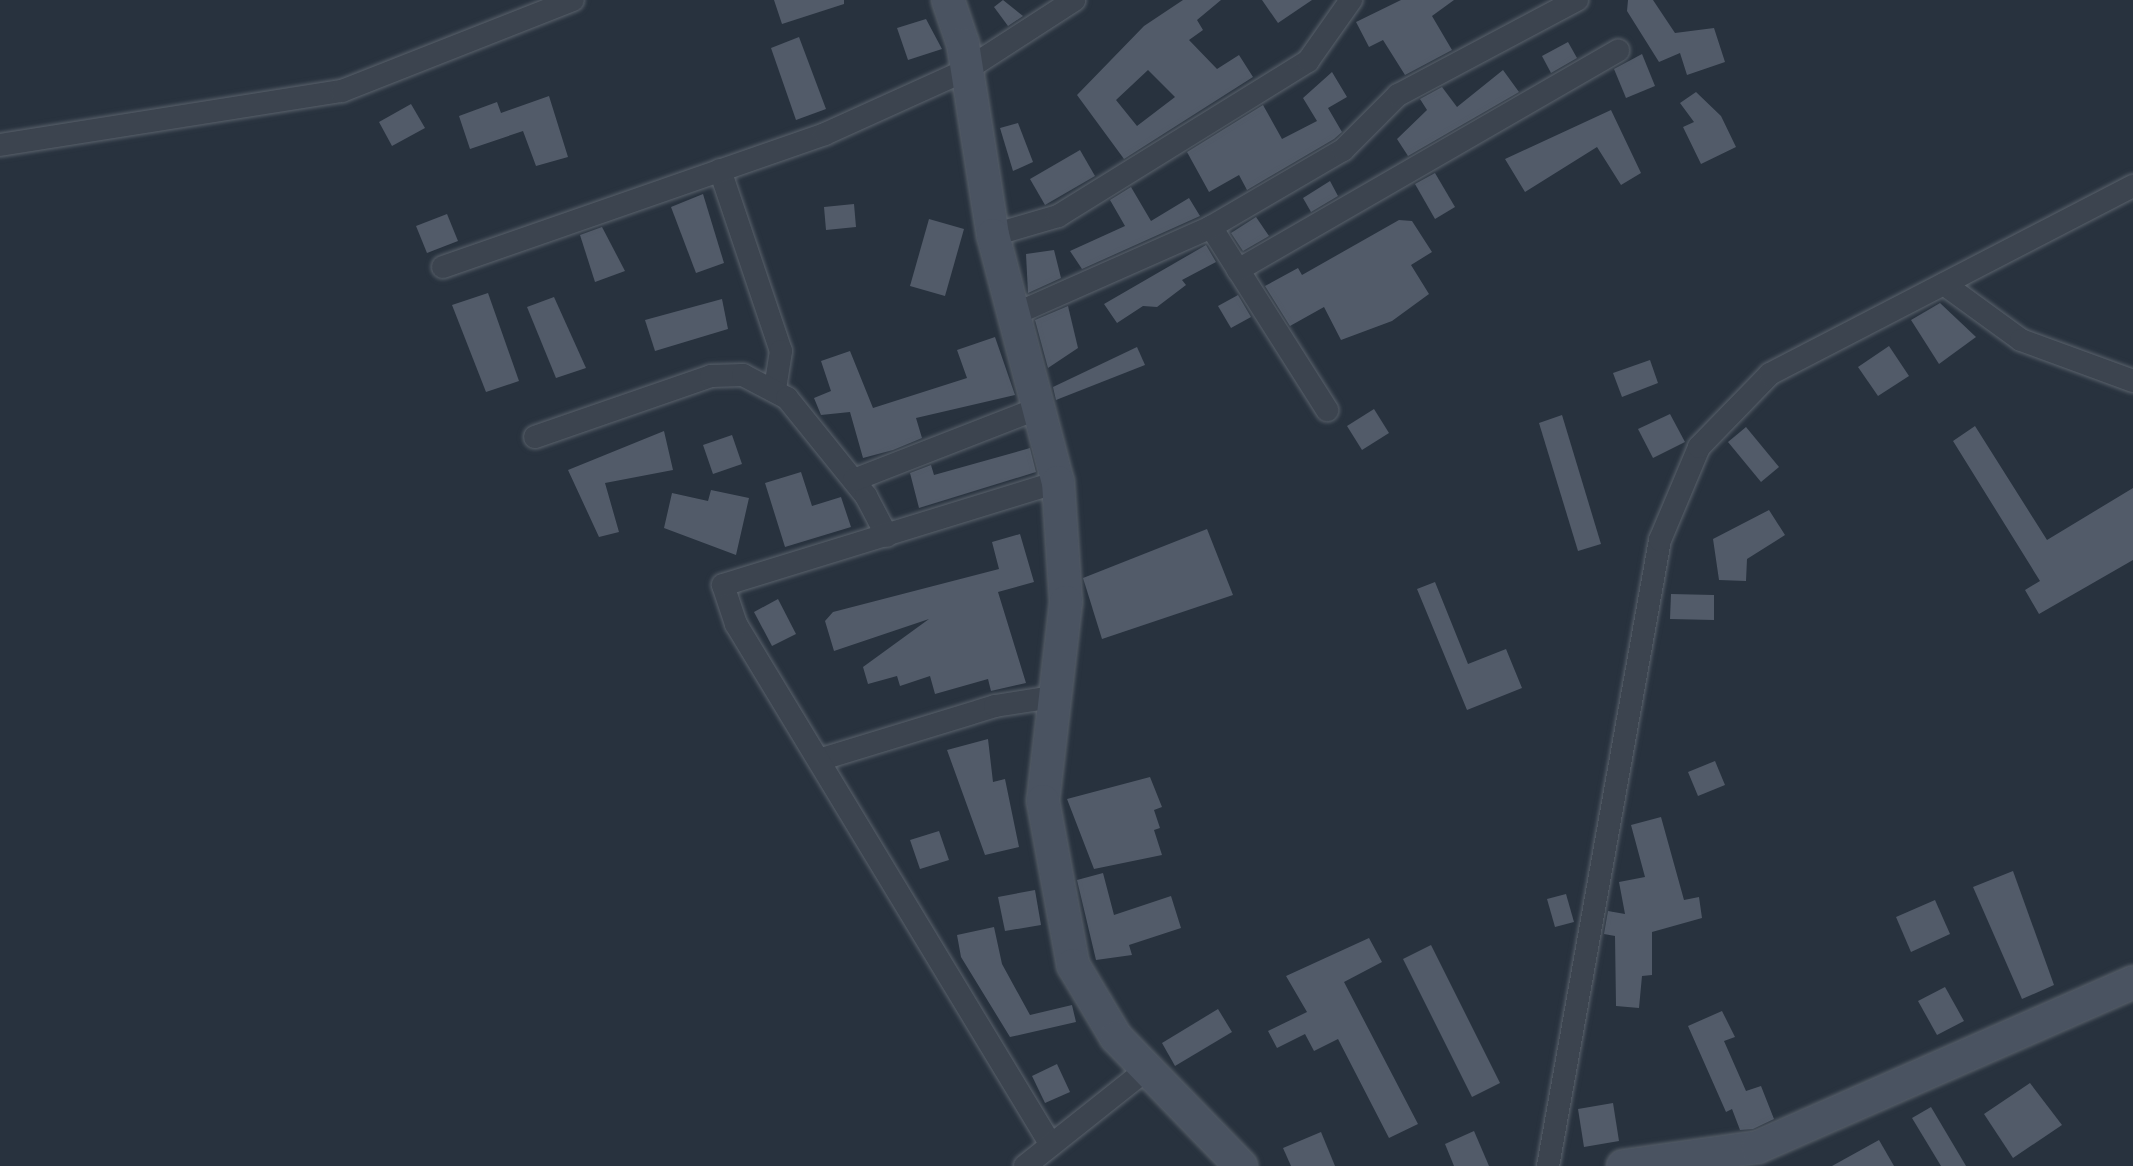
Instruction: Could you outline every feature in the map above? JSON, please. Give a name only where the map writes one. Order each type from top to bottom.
[{"type":"street","points":[[0,145],[342,91],[573,0]]},
{"type":"street","points":[[948,0],[966,70],[993,235],[1058,482],[1066,602],[1043,801],[1073,965],[1100,1015],[1147,1069],[1241,1166]]},
{"type":"street","points":[[443,267],[825,134],[966,70],[1074,0]]},
{"type":"street","points":[[993,235],[1058,216],[1308,61],[1351,0]]},
{"type":"street","points":[[1015,314],[1211,227],[1343,150],[1398,95],[1577,0]]},
{"type":"street","points":[[1238,270],[1618,51]]},
{"type":"street","points":[[720,170],[781,351],[775,388]]},
{"type":"street","points":[[1548,1166],[1660,540],[1699,447],[1770,374],[2133,186]]},
{"type":"street","points":[[1211,227],[1327,410]]},
{"type":"street","points":[[1944,284],[2021,340],[2133,381]]},
{"type":"street","points":[[535,437],[711,376],[743,375],[775,388],[854,480],[887,536]]},
{"type":"street","points":[[854,480],[1039,408]]},
{"type":"street","points":[[1051,1145],[822,759],[736,624],[723,585],[1058,482]]},
{"type":"street","points":[[822,759],[995,706],[1053,697]]},
{"type":"street","points":[[1623,1166],[1758,1147],[2133,982]]},
{"type":"street","points":[[1025,1166],[1147,1069]]},
{"type":"building","points":[[774,0],[844,0],[844,4],[782,24]]},
{"type":"building","points":[[1003,0],[1023,16],[1008,26],[994,7]]},
{"type":"building","points":[[1183,0],[1221,0],[1197,20],[1203,30],[1189,40],[1217,69],[1239,55],[1253,77],[1124,159],[1077,95],[1144,26]],"holes":[[[1148,70],[1175,97],[1137,126],[1116,100]]]},
{"type":"building","points":[[1262,0],[1312,0],[1278,23]]},
{"type":"building","points":[[1401,0],[1454,0],[1432,16],[1452,50],[1405,75],[1383,40],[1369,47],[1356,22]]},
{"type":"building","points":[[1628,0],[1653,0],[1675,33],[1714,28],[1725,62],[1687,75],[1680,53],[1659,62],[1627,11]]},
{"type":"building","points":[[926,19],[942,49],[908,60],[897,28]]},
{"type":"building","points":[[799,37],[826,109],[796,120],[771,48]]},
{"type":"building","points":[[1568,42],[1577,58],[1551,73],[1542,56]]},
{"type":"building","points":[[1642,54],[1655,86],[1626,98],[1614,69]]},
{"type":"building","points":[[1503,70],[1519,92],[1408,156],[1397,139],[1427,110],[1420,99],[1442,87],[1457,107]]},
{"type":"building","points":[[1332,72],[1347,97],[1328,108],[1342,132],[1247,190],[1239,175],[1209,192],[1187,152],[1263,105],[1282,139],[1317,121],[1303,98]]},
{"type":"building","points":[[1696,92],[1721,116],[1736,147],[1701,164],[1683,127],[1694,122],[1680,103]]},
{"type":"building","points":[[549,96],[568,157],[536,166],[523,131],[470,149],[459,116],[497,102],[501,113]]},
{"type":"building","points":[[411,104],[425,128],[392,146],[379,122]]},
{"type":"building","points":[[1611,110],[1641,173],[1621,185],[1597,147],[1525,192],[1505,159]]},
{"type":"building","points":[[1018,123],[1033,162],[1013,171],[1000,128]]},
{"type":"building","points":[[1080,150],[1095,176],[1045,205],[1030,179]]},
{"type":"building","points":[[1435,173],[1455,207],[1435,219],[1415,184]]},
{"type":"building","points":[[1330,181],[1338,196],[1311,212],[1303,198]]},
{"type":"building","points":[[1131,187],[1151,221],[1189,198],[1200,216],[1082,269],[1070,251],[1125,226],[1110,200]]},
{"type":"building","points":[[703,194],[724,263],[696,273],[671,207]]},
{"type":"building","points":[[854,204],[856,227],[826,230],[824,207]]},
{"type":"building","points":[[447,214],[458,241],[427,253],[416,226]]},
{"type":"building","points":[[1256,217],[1269,236],[1243,251],[1231,233]]},
{"type":"building","points":[[929,219],[964,229],[945,296],[910,286]]},
{"type":"building","points":[[1399,220],[1412,221],[1432,252],[1411,265],[1429,294],[1392,321],[1341,340],[1324,307],[1290,326],[1265,286],[1298,268],[1302,275]]},
{"type":"building","points":[[602,227],[625,271],[595,282],[580,235]]},
{"type":"building","points":[[1206,245],[1216,262],[1182,280],[1186,285],[1157,307],[1143,306],[1117,323],[1104,304]]},
{"type":"building","points":[[1054,250],[1061,278],[1028,293],[1026,254]]},
{"type":"building","points":[[488,293],[519,381],[486,392],[452,305]]},
{"type":"building","points":[[1238,295],[1251,317],[1231,328],[1218,306]]},
{"type":"building","points":[[554,297],[586,368],[556,378],[527,307]]},
{"type":"building","points":[[722,299],[728,329],[655,351],[645,320]]},
{"type":"building","points":[[1940,303],[1976,337],[1939,364],[1911,320]]},
{"type":"building","points":[[1068,306],[1078,348],[1048,368],[1035,320]]},
{"type":"building","points":[[995,337],[1015,395],[916,418],[922,438],[893,450],[863,458],[850,412],[821,415],[814,398],[831,391],[821,361],[850,351],[873,408],[967,378],[957,350]]},
{"type":"building","points":[[1889,346],[1909,376],[1878,396],[1858,367]]},
{"type":"building","points":[[1137,347],[1145,365],[1056,400],[1053,387]]},
{"type":"building","points":[[1650,360],[1658,383],[1622,397],[1613,373]]},
{"type":"building","points":[[1374,409],[1389,433],[1362,450],[1347,426]]},
{"type":"building","points":[[1670,414],[1685,442],[1653,458],[1638,429]]},
{"type":"building","points":[[1562,415],[1601,544],[1578,551],[1539,423]]},
{"type":"building","points":[[1975,426],[2047,540],[2133,488],[2133,560],[2039,614],[2025,590],[2040,581],[1953,441]]},
{"type":"building","points":[[1746,427],[1779,467],[1761,482],[1728,442]]},
{"type":"building","points":[[664,431],[673,470],[605,483],[619,532],[599,537],[568,470]]},
{"type":"building","points":[[732,435],[742,464],[713,474],[703,445]]},
{"type":"building","points":[[1030,448],[1036,472],[919,508],[910,473],[931,465],[934,475]]},
{"type":"building","points":[[801,472],[812,506],[841,497],[851,527],[785,547],[765,483]]},
{"type":"building","points":[[711,490],[749,498],[736,555],[664,528],[672,493],[708,501]]},
{"type":"building","points":[[1769,510],[1785,535],[1747,559],[1746,581],[1719,580],[1713,539]]},
{"type":"building","points":[[1207,529],[1233,595],[1102,639],[1083,578]]},
{"type":"building","points":[[1020,534],[1034,582],[998,592],[1026,683],[991,691],[988,679],[935,694],[930,676],[900,686],[897,676],[868,684],[863,667],[929,619],[834,651],[825,621],[833,612],[999,569],[992,542]]},
{"type":"building","points":[[1435,582],[1468,664],[1506,649],[1522,688],[1467,710],[1417,589]]},
{"type":"building","points":[[1671,594],[1714,595],[1714,620],[1670,619]]},
{"type":"building","points":[[778,599],[796,634],[772,646],[754,612]]},
{"type":"building","points":[[988,739],[993,782],[1005,779],[1019,847],[985,855],[947,750]]},
{"type":"building","points":[[1715,761],[1725,785],[1698,796],[1688,772]]},
{"type":"building","points":[[1150,777],[1162,807],[1154,810],[1160,828],[1154,830],[1162,855],[1094,869],[1067,799]]},
{"type":"building","points":[[1661,817],[1684,900],[1699,897],[1702,918],[1652,932],[1652,975],[1642,976],[1639,1008],[1616,1006],[1615,936],[1604,934],[1608,911],[1625,914],[1619,882],[1645,877],[1631,825]]},
{"type":"building","points":[[939,831],[949,860],[920,869],[910,840]]},
{"type":"building","points":[[2013,871],[2054,985],[2022,999],[1973,887]]},
{"type":"building","points":[[1103,873],[1114,915],[1171,896],[1181,928],[1129,945],[1132,955],[1096,960],[1077,880]]},
{"type":"building","points":[[1035,890],[1041,925],[1005,931],[998,897]]},
{"type":"building","points":[[1566,894],[1574,922],[1555,927],[1547,899]]},
{"type":"building","points":[[1935,900],[1950,934],[1911,952],[1896,917]]},
{"type":"building","points":[[994,927],[1002,964],[1030,1015],[1072,1005],[1076,1022],[1010,1037],[961,957],[957,935]]},
{"type":"building","points":[[1369,938],[1382,962],[1344,982],[1418,1124],[1389,1138],[1338,1039],[1314,1051],[1305,1034],[1277,1048],[1268,1031],[1307,1012],[1286,976]]},
{"type":"building","points":[[1431,945],[1500,1083],[1472,1097],[1403,959]]},
{"type":"building","points":[[1945,987],[1964,1021],[1937,1035],[1918,1001]]},
{"type":"building","points":[[1218,1009],[1232,1032],[1175,1066],[1162,1043]]},
{"type":"building","points":[[1722,1011],[1735,1037],[1724,1041],[1746,1091],[1761,1086],[1774,1119],[1753,1129],[1740,1130],[1732,1109],[1726,1112],[1688,1026]]},
{"type":"building","points":[[1057,1064],[1070,1092],[1045,1103],[1032,1076]]},
{"type":"building","points":[[2030,1083],[2062,1125],[2013,1158],[1984,1114]]},
{"type":"building","points":[[1613,1103],[1619,1141],[1584,1147],[1578,1109]]},
{"type":"building","points":[[1931,1107],[1966,1166],[1941,1166],[1912,1118]]},
{"type":"building","points":[[1474,1131],[1489,1166],[1454,1166],[1445,1144]]},
{"type":"building","points":[[1321,1132],[1335,1166],[1291,1166],[1283,1148]]},
{"type":"building","points":[[1879,1140],[1894,1166],[1832,1166]]}]
